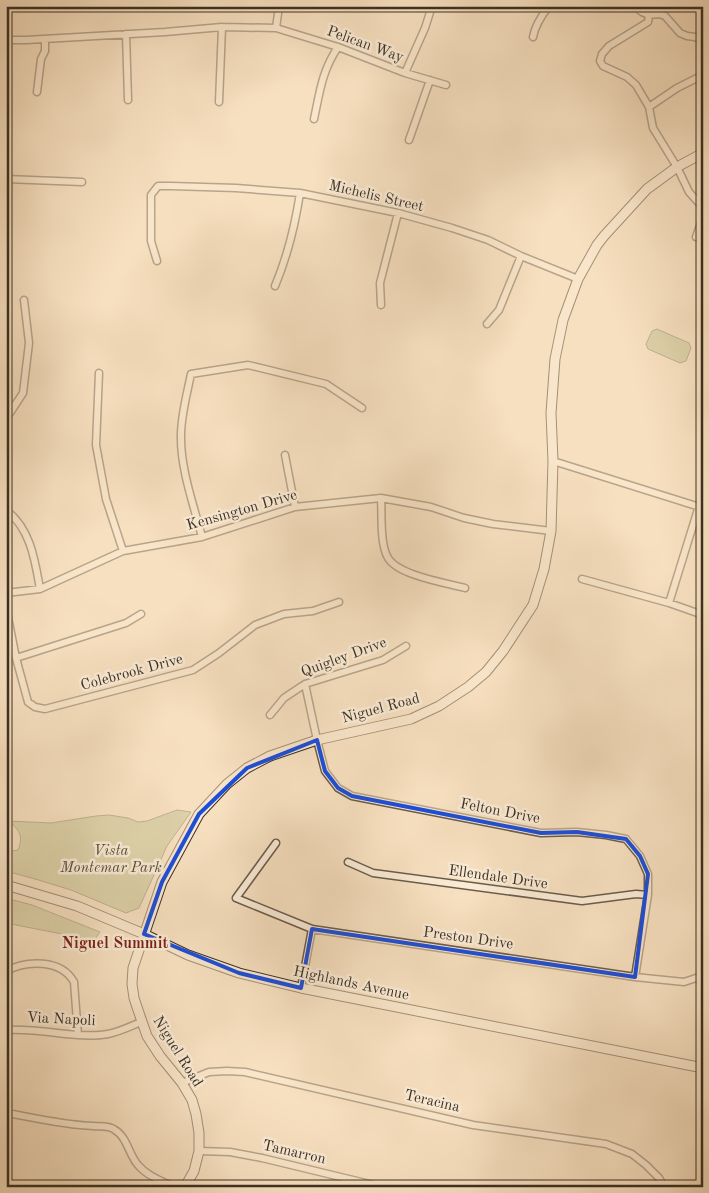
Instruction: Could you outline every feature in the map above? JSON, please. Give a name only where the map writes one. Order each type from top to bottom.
[{"type":"main road","name":"Niguel Road","points":[[185,1187],[194,1171],[198,1151],[199,1132],[196,1114],[192,1100],[182,1082],[160,1056],[147,1036],[134,998],[132,984],[133,968],[162,882],[199,814],[227,784],[247,768],[270,756],[317,740],[411,719],[439,706],[468,686],[486,672],[504,651],[533,605],[544,569],[551,531],[553,461],[551,413],[555,359],[563,320],[578,280],[597,245],[647,189],[677,167],[703,153]]},
{"type":"main road","name":"Highlands Avenue","points":[[6,885],[77,906],[188,955],[239,973],[301,988],[703,1068]]},
{"type":"street","points":[[276,28],[279,6]]},
{"type":"street","points":[[405,72],[425,28],[432,6]]},
{"type":"street","points":[[533,37],[541,16],[549,6]]},
{"type":"street","points":[[634,6],[650,15],[659,14],[665,16],[680,33],[703,41]]},
{"type":"street","points":[[650,15],[648,22],[608,46],[602,54],[600,61],[607,68],[628,77],[636,85],[649,107],[653,128],[677,167],[689,192],[703,205]]},
{"type":"street","points":[[218,102],[222,27]]},
{"type":"street","name":"Pelican Way","points":[[6,40],[165,32],[222,27],[276,28],[338,47],[446,85]]},
{"type":"street","points":[[126,34],[128,100]]},
{"type":"street","points":[[37,92],[41,59],[45,51],[46,39]]},
{"type":"street","points":[[314,119],[323,74],[338,47]]},
{"type":"street","points":[[649,107],[676,88],[703,74]]},
{"type":"street","points":[[409,140],[430,80]]},
{"type":"street","points":[[6,179],[82,182]]},
{"type":"street","name":"Michelis Street","points":[[157,261],[151,241],[152,195],[158,186],[218,188],[300,193],[398,213],[488,240],[578,280]]},
{"type":"street","points":[[275,286],[284,265],[295,226],[300,193]]},
{"type":"street","points":[[381,305],[380,284],[398,213]]},
{"type":"street","points":[[696,237],[703,217]]},
{"type":"street","points":[[487,324],[499,310],[521,256]]},
{"type":"street","points":[[6,419],[23,393],[29,344],[24,300]]},
{"type":"street","points":[[202,538],[182,452],[181,434],[184,403],[192,374],[248,365],[326,384],[362,408]]},
{"type":"street","points":[[99,373],[96,446],[106,499],[122,551]]},
{"type":"street","points":[[285,455],[295,507]]},
{"type":"street","points":[[553,461],[701,507],[669,603]]},
{"type":"street","points":[[381,498],[383,541],[387,558],[413,575],[464,588]]},
{"type":"street","name":"Kensington Drive","points":[[6,593],[40,589],[122,551],[202,538],[295,507],[381,498],[431,507],[464,518],[493,524],[551,531]]},
{"type":"street","points":[[6,510],[22,528],[31,546],[40,589]]},
{"type":"street","points":[[582,579],[669,603],[703,615]]},
{"type":"street","name":"Colebrook Drive","points":[[16,658],[28,702],[35,708],[45,710],[193,670],[219,653],[255,625],[284,614],[313,611],[339,602]]},
{"type":"street","points":[[6,607],[16,658],[126,623],[141,614]]},
{"type":"street","name":"Quigley Drive","points":[[270,715],[284,698],[305,684],[382,660],[406,646]]},
{"type":"street","name":"Felton Drive","points":[[305,684],[325,771],[338,788],[352,796],[541,834],[577,832],[626,839],[640,856],[648,874],[648,895],[635,977]]},
{"type":"street","name":"Preston Drive","points":[[276,843],[236,898],[312,929],[635,977],[684,982],[702,976]]},
{"type":"street","name":"Ellendale Drive","points":[[348,862],[373,874],[582,901],[636,894],[648,895]]},
{"type":"street","points":[[301,988],[312,929]]},
{"type":"street","points":[[6,971],[30,964],[48,965],[65,971],[74,982],[78,1035]]},
{"type":"street","points":[[702,976],[703,964]]},
{"type":"street","name":"Via Napoli","points":[[6,1030],[44,1031],[78,1035],[108,1034],[141,1022]]},
{"type":"street","name":"Teracina","points":[[182,1082],[209,1072],[245,1072],[473,1125],[606,1144],[632,1154],[659,1178],[664,1187]]},
{"type":"street","points":[[6,1114],[72,1125],[114,1129],[124,1141],[137,1164],[145,1172],[174,1187]]},
{"type":"street","name":"Tamarron","points":[[198,1151],[230,1152],[253,1156],[382,1187]]},
{"type":"highlighted area","points":[[317,740],[325,771],[338,788],[352,796],[541,833],[577,832],[626,839],[640,856],[648,874],[635,977],[312,929],[301,988],[239,973],[144,934],[162,882],[199,814],[247,768]]},
{"type":"green space","points":[[657,329],[689,343],[691,348],[686,361],[680,363],[648,349],[646,344],[652,331]]},
{"type":"green space","name":"Vista Montemar Park","points":[[177,810],[191,812],[167,846],[139,908],[126,913],[71,890],[6,871],[6,852],[18,850],[21,841],[18,830],[8,821],[51,823],[109,815],[128,818],[138,822],[147,821]]},
{"type":"green space","points":[[6,898],[32,905],[100,932],[90,946],[62,934],[6,923]]},
{"type":"district","name":"Niguel Summit","points":[[115,944]]}]
